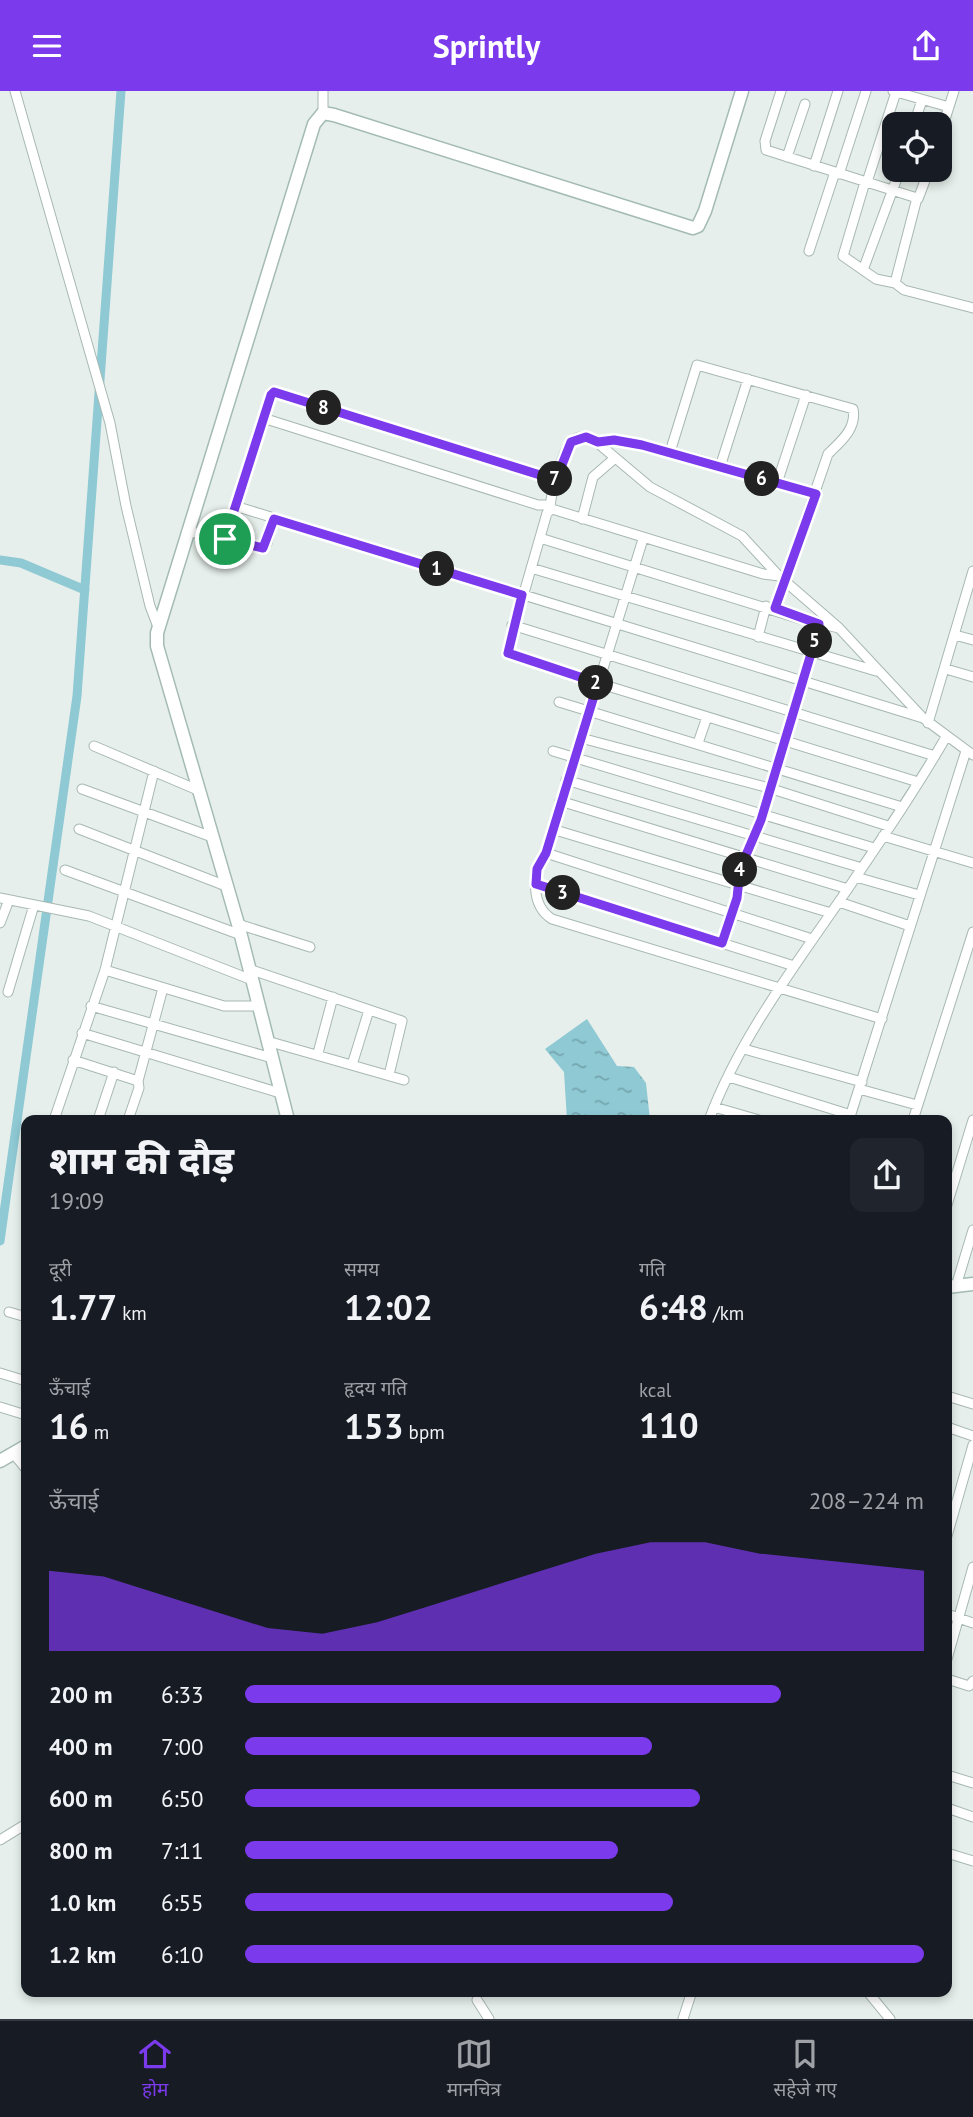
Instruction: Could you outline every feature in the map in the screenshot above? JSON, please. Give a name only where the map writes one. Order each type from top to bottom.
[{"type":"street","points":[[15,91],[110,423],[126,506],[150,606],[158,627]]},
{"type":"street","points":[[287,1115],[239,929],[157,646],[158,627],[187,531],[314,124],[323,113],[323,91]]},
{"type":"street","points":[[323,113],[693,228],[698,226],[705,211],[743,91]]},
{"type":"street","points":[[781,91],[764,146],[768,151],[918,199]]},
{"type":"street","points":[[814,166],[838,91]]},
{"type":"street","points":[[809,251],[866,91]]},
{"type":"street","points":[[948,107],[895,91],[843,253],[847,262],[876,279],[973,308]]},
{"type":"street","points":[[947,112],[954,91]]},
{"type":"street","points":[[787,157],[805,104]]},
{"type":"street","points":[[863,270],[896,182]]},
{"type":"street","points":[[895,283],[924,182]]},
{"type":"street","points":[[670,452],[697,365],[848,405],[855,411],[846,438],[828,454],[816,494],[758,637]]},
{"type":"street","points":[[720,467],[748,379]]},
{"type":"street","points":[[225,539],[271,395],[277,392],[556,480]]},
{"type":"street","points":[[778,483],[806,395]]},
{"type":"street","points":[[263,418],[550,507],[643,539],[782,578]]},
{"type":"street","points":[[816,494],[670,452],[614,440],[598,442],[581,437],[571,442],[556,480],[507,647],[510,655],[918,782]]},
{"type":"street","points":[[598,442],[650,487],[736,531],[782,578],[839,628],[925,721],[970,753],[919,895],[851,1115]]},
{"type":"street","points":[[582,519],[593,477],[615,458]]},
{"type":"street","points":[[235,506],[925,721]]},
{"type":"street","points":[[187,531],[263,548],[274,519]]},
{"type":"street","points":[[540,538],[839,628]]},
{"type":"street","points":[[643,539],[623,597],[576,758],[566,780],[546,853],[537,869],[538,905],[552,919],[882,1019]]},
{"type":"street","points":[[531,568],[878,671]]},
{"type":"street","points":[[925,721],[946,669],[973,571]]},
{"type":"street","points":[[722,943],[733,913],[745,858],[763,814],[819,624]]},
{"type":"street","points":[[512,625],[935,756]]},
{"type":"street","points":[[955,635],[973,641]]},
{"type":"street","points":[[946,669],[973,677]]},
{"type":"street","points":[[559,702],[902,807]]},
{"type":"street","points":[[698,743],[707,717]]},
{"type":"street","points":[[711,1115],[744,1049],[779,989],[862,868],[946,737]]},
{"type":"street","points":[[581,738],[769,788],[888,826]]},
{"type":"street","points":[[94,746],[200,791]]},
{"type":"street","points":[[553,751],[874,848]]},
{"type":"street","points":[[56,1115],[105,970],[122,892],[155,771]]},
{"type":"street","points":[[566,780],[862,868]]},
{"type":"street","points":[[82,789],[142,814],[212,837]]},
{"type":"street","points":[[560,801],[848,889]]},
{"type":"street","points":[[552,828],[831,913]]},
{"type":"street","points":[[79,829],[226,886]]},
{"type":"street","points":[[883,836],[973,863]]},
{"type":"street","points":[[546,853],[812,939]]},
{"type":"street","points":[[65,870],[122,892],[239,929],[310,947]]},
{"type":"street","points":[[856,877],[919,895]]},
{"type":"street","points":[[536,884],[794,966]]},
{"type":"street","points":[[0,923],[4,899],[89,916],[114,929],[250,975],[333,996],[404,1023],[389,1075]]},
{"type":"street","points":[[839,902],[910,926]]},
{"type":"street","points":[[8,992],[34,905]]},
{"type":"street","points":[[914,1115],[973,932]]},
{"type":"street","points":[[105,970],[224,1006],[258,1006]]},
{"type":"street","points":[[130,1115],[139,1088],[144,1052],[163,988]]},
{"type":"street","points":[[318,1053],[333,996]]},
{"type":"street","points":[[91,1006],[272,1058]]},
{"type":"street","points":[[352,1065],[369,1010]]},
{"type":"street","points":[[82,1033],[280,1093]]},
{"type":"street","points":[[267,1041],[318,1053],[404,1080]]},
{"type":"street","points":[[744,1049],[917,1105]]},
{"type":"street","points":[[73,1061],[138,1081]]},
{"type":"street","points":[[100,1115],[114,1072]]},
{"type":"street","points":[[729,1077],[844,1115]]},
{"type":"street","points":[[714,1107],[742,1115]]},
{"type":"street","points":[[952,1189],[973,1120]]},
{"type":"street","points":[[952,1284],[973,1230]]},
{"type":"street","points":[[952,1287],[973,1284]]},
{"type":"street","points":[[9,1313],[21,1316]]},
{"type":"street","points":[[0,1373],[21,1379]]},
{"type":"street","points":[[952,1398],[973,1404]]},
{"type":"street","points":[[0,1407],[21,1413]]},
{"type":"street","points":[[952,1429],[973,1436]]},
{"type":"street","points":[[952,1518],[973,1445]]},
{"type":"street","points":[[0,1461],[21,1449]]},
{"type":"street","points":[[13,1453],[21,1463]]},
{"type":"street","points":[[952,1640],[973,1567]]},
{"type":"street","points":[[952,1616],[973,1623]]},
{"type":"street","points":[[952,1681],[969,1686],[973,1681]]},
{"type":"street","points":[[952,1777],[973,1783]]},
{"type":"street","points":[[952,1810],[973,1817]]},
{"type":"street","points":[[0,1840],[21,1827]]},
{"type":"street","points":[[952,1855],[973,1861]]},
{"type":"street","points":[[683,2019],[690,1997]]},
{"type":"street","points":[[872,1997],[890,2019]]},
{"type":"street","points":[[477,2000],[489,2019]]},
{"type":"water","points":[[587,1019],[617,1066],[634,1067],[646,1083],[649,1115],[567,1115],[564,1072],[545,1049]]},
{"type":"waterway","points":[[0,1241],[77,696],[121,91]]},
{"type":"waterway","points":[[0,560],[21,563],[85,590]]},
{"type":"route","points":[[274,392],[556,480],[571,442],[586,437],[598,442],[614,440],[642,445],[816,494],[775,608],[819,624],[819,627],[761,820],[740,869],[737,898],[722,943],[536,884],[537,869],[546,853],[545,848],[598,683],[507,652],[522,595],[274,519],[263,548],[225,539],[248,459],[274,392]]}]
